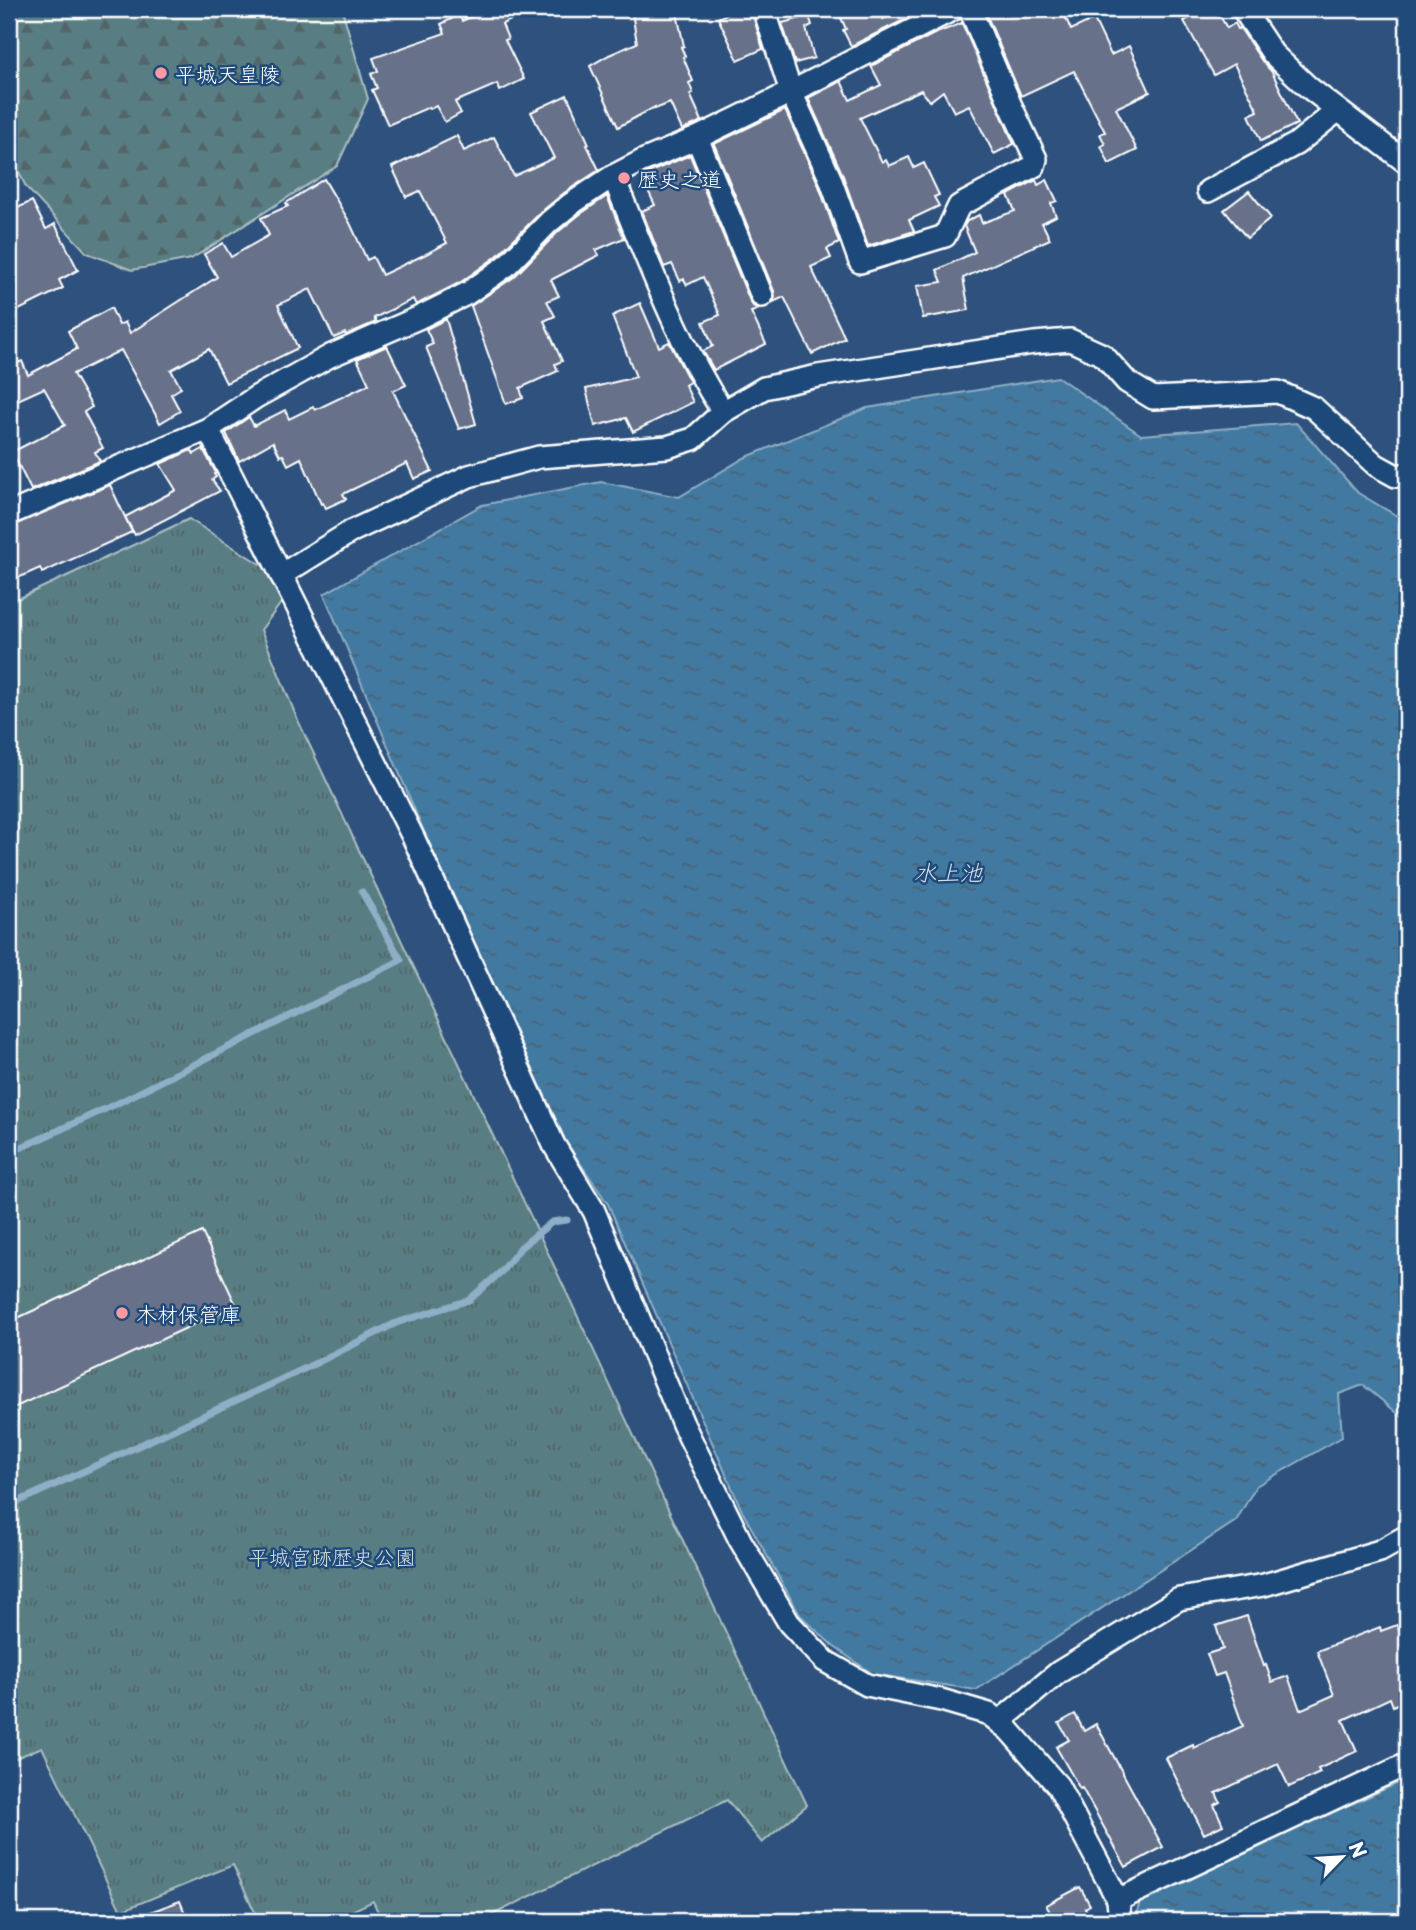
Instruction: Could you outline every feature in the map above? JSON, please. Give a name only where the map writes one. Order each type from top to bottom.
[{"type":"street","points":[[764,9],[791,92],[830,178],[860,262],[945,236],[959,206],[1034,166],[1036,159],[970,9]]},
{"type":"street","points":[[9,514],[208,429],[256,397],[330,356],[468,293],[506,266],[549,222],[571,204],[613,176],[791,92],[954,9]]},
{"type":"street","points":[[1242,9],[1273,54],[1308,88],[1407,163]]},
{"type":"street","points":[[1208,191],[1296,144],[1337,111]]},
{"type":"street","points":[[697,138],[762,296]]},
{"type":"street","points":[[613,176],[670,314],[702,379],[723,412]]},
{"type":"street","points":[[281,575],[352,531],[469,476],[539,457],[667,447],[694,439],[723,412],[764,388],[818,376],[1034,343],[1070,340],[1103,355],[1127,382],[1153,398],[1278,392],[1314,408],[1376,465],[1396,476],[1407,474]]},
{"type":"street","points":[[208,429],[414,839],[554,1145],[594,1211],[688,1436],[740,1540],[789,1623],[825,1661],[867,1685],[941,1700],[989,1714],[1009,1730],[1058,1786],[1118,1900],[1120,1921]]},
{"type":"street","points":[[999,1722],[1059,1672],[1179,1599],[1264,1585],[1380,1551],[1407,1536]]},
{"type":"street","points":[[1118,1900],[1407,1764]]},
{"type":"green space","points":[[14,9],[342,9],[368,99],[337,166],[191,259],[132,270],[87,253],[26,187],[9,151],[9,23]]},
{"type":"green space","name":"平城宮跡歴史公園","points":[[189,519],[271,571],[284,599],[261,630],[296,716],[807,1805],[762,1843],[727,1800],[480,1921],[382,1921],[373,1901],[339,1917],[337,1921],[259,1921],[233,1865],[121,1911],[42,1747],[9,1761],[9,603]]},
{"type":"water","name":"水上池","points":[[1058,377],[1141,435],[1296,423],[1358,493],[1397,516],[1407,512],[1407,1421],[1363,1385],[1339,1394],[1342,1437],[1256,1486],[1236,1521],[976,1690],[873,1674],[833,1646],[800,1615],[742,1511],[608,1204],[566,1142],[424,832],[324,594],[482,505],[601,482],[679,497],[744,458],[867,408]]},
{"type":"water","points":[[1407,1779],[1407,1921],[1134,1921],[1141,1899]]},
{"type":"building","points":[[489,9],[535,9],[502,24],[508,39],[505,40],[524,79],[500,91],[497,84],[455,102],[461,113],[445,122],[436,106],[388,125],[372,90],[377,88],[371,74],[378,71],[373,58],[445,33],[441,24],[459,15],[462,21]]},
{"type":"building","points":[[676,9],[684,46],[681,47],[685,56],[683,57],[693,81],[689,83],[693,93],[690,94],[702,121],[682,130],[670,103],[655,107],[618,127],[590,66],[637,43],[632,12]]},
{"type":"building","points":[[737,9],[751,9],[763,49],[738,60],[718,18]]},
{"type":"building","points":[[837,9],[878,9],[883,19],[907,9],[912,9],[914,15],[851,46]]},
{"type":"building","points":[[984,9],[1062,9],[1071,30],[1094,19],[1111,55],[1129,46],[1150,92],[1116,108],[1137,150],[1109,164],[1101,146],[1105,144],[1100,134],[1105,132],[1074,71],[1021,96]]},
{"type":"building","points":[[1206,9],[1216,9],[1227,28],[1235,23],[1238,29],[1240,28],[1272,72],[1297,124],[1261,141],[1249,115],[1258,111],[1234,64],[1214,75],[1184,21]]},
{"type":"building","points":[[809,16],[812,25],[806,28],[814,58],[795,63],[782,23]]},
{"type":"building","points":[[962,23],[1014,144],[994,154],[969,105],[954,112],[943,91],[930,101],[921,90],[860,118],[882,162],[886,160],[889,166],[909,157],[914,168],[924,163],[939,195],[934,197],[939,206],[909,220],[914,231],[868,246],[842,173],[808,98],[841,81],[850,100],[881,85],[871,66]]},
{"type":"building","points":[[567,95],[599,170],[541,212],[497,256],[461,282],[416,305],[413,299],[374,318],[376,322],[334,338],[310,289],[278,305],[298,348],[226,383],[209,349],[171,370],[181,388],[171,394],[180,411],[160,423],[121,350],[73,374],[92,407],[84,412],[103,448],[95,452],[100,461],[31,490],[12,452],[65,425],[44,388],[9,404],[9,367],[22,361],[28,375],[77,349],[68,331],[111,308],[119,325],[125,322],[130,333],[217,277],[204,254],[223,243],[231,257],[269,235],[261,218],[288,206],[286,203],[324,179],[350,223],[367,260],[373,257],[382,275],[426,254],[447,243],[420,191],[406,197],[392,167],[457,136],[464,151],[494,137],[514,176],[554,158],[531,112]]},
{"type":"building","points":[[785,110],[818,183],[839,243],[827,249],[831,258],[811,267],[845,338],[812,354],[784,297],[773,302],[774,291],[714,144]]},
{"type":"building","points":[[690,155],[750,301],[759,309],[751,312],[766,344],[714,370],[703,351],[713,346],[703,322],[720,315],[703,277],[687,285],[684,279],[680,281],[672,264],[664,267],[642,211],[655,205],[643,175]]},
{"type":"building","points":[[1036,180],[1038,185],[1047,180],[1057,201],[1051,203],[1056,216],[1042,223],[1050,239],[963,278],[969,310],[923,318],[917,286],[942,282],[937,270],[975,252],[964,226],[967,221],[979,215],[982,223],[1015,211],[1008,195]]},
{"type":"building","points":[[1249,191],[1271,218],[1247,238],[1224,210]]},
{"type":"building","points":[[607,196],[624,238],[596,250],[599,255],[551,280],[559,296],[547,301],[555,316],[544,321],[562,361],[555,364],[558,371],[520,388],[523,398],[506,404],[471,306],[514,277],[558,232]]},
{"type":"building","points":[[32,201],[46,229],[55,224],[78,270],[59,280],[63,288],[9,315],[9,212]]},
{"type":"building","points":[[640,303],[659,347],[669,342],[690,382],[685,385],[693,402],[633,432],[626,418],[595,426],[586,389],[636,377],[612,316]]},
{"type":"building","points":[[446,319],[476,424],[459,429],[426,347],[433,344],[426,329]]},
{"type":"building","points":[[387,346],[406,385],[393,391],[432,471],[414,479],[407,463],[343,494],[346,499],[326,508],[321,504],[301,458],[288,465],[273,442],[239,461],[226,433],[249,417],[254,426],[285,410],[289,419],[313,407],[315,410],[369,384],[357,359]]},
{"type":"building","points":[[203,449],[216,473],[212,480],[220,491],[135,535],[125,517],[176,490],[160,464],[191,450],[194,454]]},
{"type":"building","points":[[110,485],[132,532],[42,573],[40,568],[9,582],[9,527]]},
{"type":"building","name":"木材保管庫","points":[[202,1232],[236,1305],[9,1410],[9,1322]]},
{"type":"building","points":[[1247,1616],[1272,1682],[1288,1676],[1300,1710],[1334,1695],[1317,1651],[1380,1627],[1381,1631],[1397,1625],[1407,1650],[1407,1699],[1393,1706],[1390,1698],[1343,1720],[1357,1751],[1318,1769],[1320,1773],[1289,1787],[1278,1764],[1216,1793],[1220,1802],[1214,1805],[1223,1825],[1204,1834],[1166,1758],[1243,1726],[1224,1673],[1215,1676],[1207,1654],[1223,1649],[1216,1626]]},
{"type":"building","points":[[1075,1714],[1084,1731],[1096,1724],[1163,1847],[1126,1867],[1056,1747],[1069,1740],[1059,1723]]},
{"type":"building","points":[[1080,1887],[1090,1905],[1085,1908],[1092,1921],[1055,1921],[1046,1905]]},
{"type":"building","points":[[180,1901],[188,1921],[131,1921],[131,1919]]},
{"type":"waterway","points":[[9,1153],[116,1104],[401,960],[362,892]]},
{"type":"waterway","points":[[9,1506],[308,1367],[396,1323],[469,1300],[502,1271],[521,1247],[552,1222],[567,1220]]},
{"type":"place","name":"平城天皇陵","points":[[161,73]]},
{"type":"place","name":"歴史之道","points":[[624,178]]},
{"type":"place","name":"木材保管庫","points":[[122,1313]]}]
